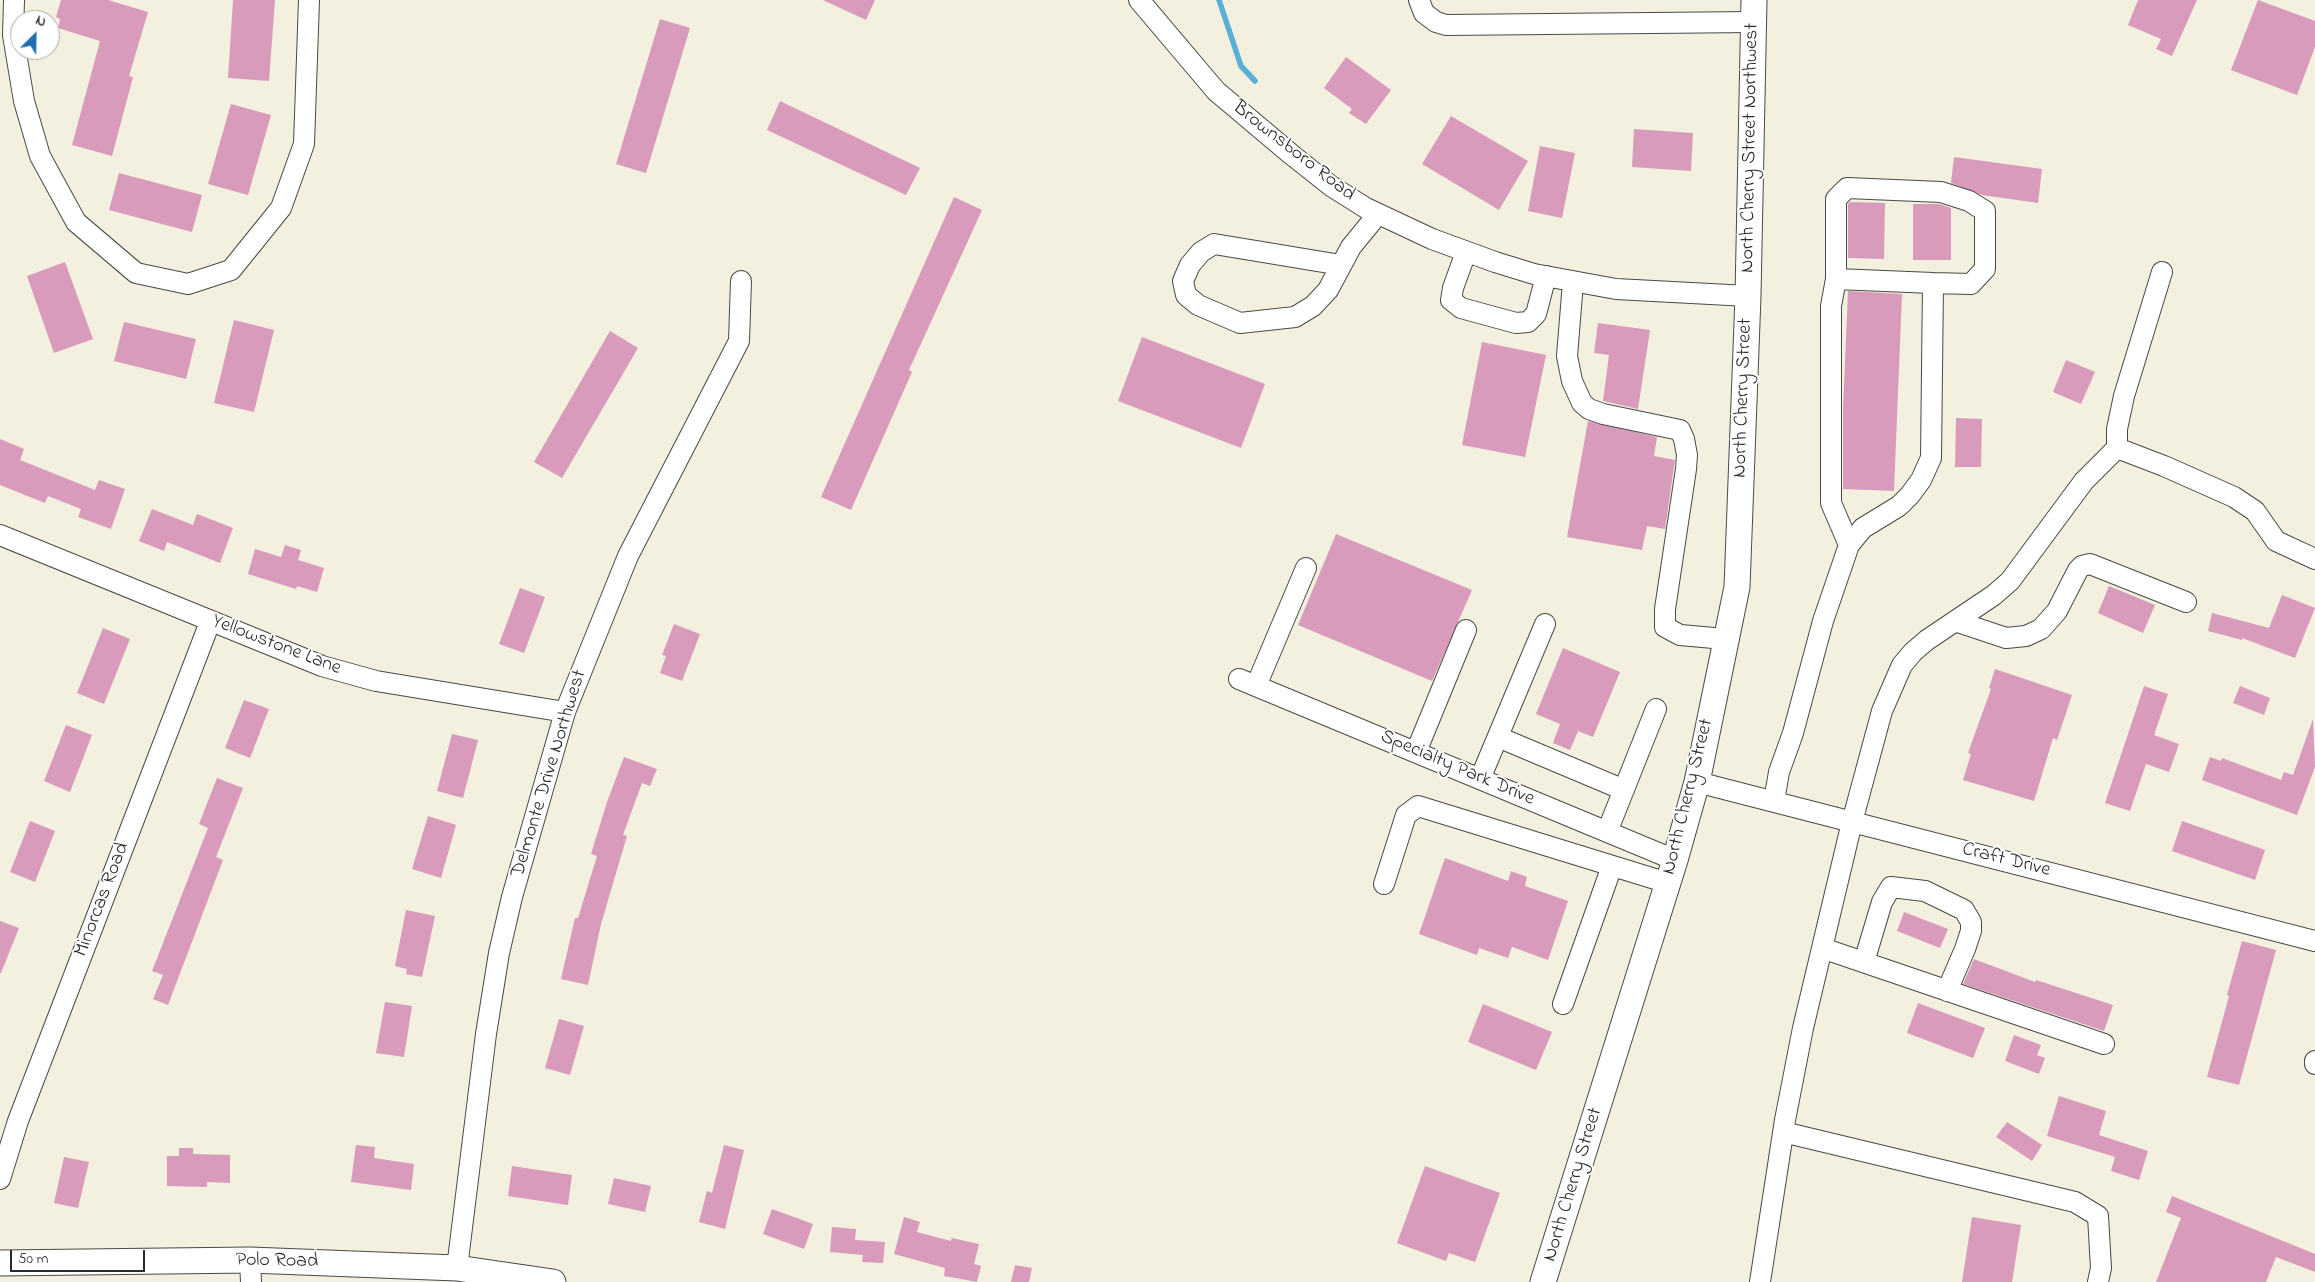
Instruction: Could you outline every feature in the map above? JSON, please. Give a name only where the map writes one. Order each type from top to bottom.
[{"type":"main road","name":"North Cherry Street Northwest","points":[[1748,296],[1754,11]]},
{"type":"main road","name":"North Cherry Street","points":[[1543,1282],[1697,782],[1737,587],[1748,296]]},
{"type":"main road","name":"Polo Road","points":[[0,1262],[251,1271],[457,1268],[553,1282]]},
{"type":"street","points":[[14,0],[13,35],[24,101],[40,156],[76,222],[136,273],[188,284],[231,270],[282,208],[304,144],[309,0]]},
{"type":"street","name":"Brownsboro Road","points":[[1139,0],[1216,91],[1331,186],[1378,214],[1432,239],[1466,252],[1546,276],[1573,282],[1616,289],[1748,296]]},
{"type":"street","points":[[1419,0],[1424,12],[1436,22],[1446,25],[1754,11]]},
{"type":"street","points":[[1836,279],[1971,284],[1985,269],[1985,211],[1969,201],[1941,192],[1847,188],[1836,199],[1836,279],[1831,306],[1831,503],[1849,545]]},
{"type":"street","points":[[1341,265],[1214,244],[1202,252],[1190,266],[1183,281],[1186,295],[1198,305],[1240,323],[1295,317],[1313,306],[1328,290],[1351,247],[1378,214]]},
{"type":"street","points":[[1466,252],[1453,288],[1451,300],[1460,308],[1516,323],[1528,322],[1536,314],[1546,276]]},
{"type":"street","points":[[1760,1282],[1783,1132],[1803,1028],[1852,822],[1882,711],[1892,684],[1902,665],[1913,652],[2010,581],[2084,482],[2117,448],[2117,429],[2124,396],[2162,272]]},
{"type":"street","name":"Delmonte Drive Northwest","points":[[457,1268],[486,1034],[499,953],[512,897],[565,712],[628,556],[739,341],[741,281]]},
{"type":"street","points":[[1573,282],[1567,356],[1572,381],[1582,402],[1589,409],[1603,414],[1680,430],[1684,439],[1687,455],[1686,469],[1664,609],[1665,627],[1680,635],[1725,640]]},
{"type":"street","points":[[1774,802],[1779,772],[1793,732],[1823,621],[1849,545],[1863,528],[1899,506],[1910,496],[1921,480],[1930,458],[1933,283]]},
{"type":"street","points":[[2117,448],[2164,466],[2234,498],[2255,511],[2276,541],[2315,559]]},
{"type":"street","name":"Yellowstone Lane","points":[[0,535],[322,666],[376,681],[565,712]]},
{"type":"street","points":[[1955,621],[2006,638],[2026,636],[2041,628],[2057,611],[2078,570],[2082,566],[2090,564],[2186,602]]},
{"type":"street","name":"Specialty Park Drive","points":[[1306,568],[1248,682],[1607,832],[1671,871]]},
{"type":"street","name":"Minorcas Road","points":[[0,1179],[18,1121],[210,622]]},
{"type":"street","points":[[1480,779],[1545,624]]},
{"type":"street","points":[[1416,752],[1466,630]]},
{"type":"street","points":[[1607,832],[1656,709]]},
{"type":"street","points":[[1498,737],[1624,790]]},
{"type":"street","name":"Craft Drive","points":[[1697,782],[2315,941]]},
{"type":"street","points":[[1384,884],[1406,815],[1418,806],[1612,866],[1671,871]]},
{"type":"street","points":[[1563,1004],[1612,866]]},
{"type":"street","points":[[1864,962],[1882,902],[1891,886],[1925,891],[1964,910],[1970,922],[1971,932],[1947,990]]},
{"type":"street","points":[[1822,948],[2104,1044]]},
{"type":"street","points":[[1783,1132],[2075,1202],[2098,1216],[2101,1268],[2098,1282]]},
{"type":"building","points":[[61,0],[108,0],[148,12],[129,76],[133,77],[112,156],[72,145],[100,41],[60,29],[60,10],[58,10]]},
{"type":"building","points":[[233,0],[275,0],[269,81],[228,78]]},
{"type":"building","points":[[823,0],[875,0],[866,20]]},
{"type":"building","points":[[2138,0],[2197,0],[2172,56],[2156,49],[2161,39],[2128,25]]},
{"type":"building","points":[[2258,0],[2315,21],[2315,47],[2297,95],[2231,70]]},
{"type":"building","points":[[660,19],[690,28],[646,173],[616,164]]},
{"type":"building","points":[[1346,57],[1391,90],[1366,124],[1349,113],[1352,109],[1324,88]]},
{"type":"building","points":[[780,101],[920,168],[906,195],[767,130]]},
{"type":"building","points":[[231,104],[271,115],[248,195],[208,184]]},
{"type":"building","points":[[1451,116],[1528,161],[1499,210],[1422,164]]},
{"type":"building","points":[[1634,129],[1693,133],[1691,171],[1632,167]]},
{"type":"building","points":[[1540,146],[1575,153],[1562,218],[1528,211]]},
{"type":"building","points":[[1954,157],[2042,169],[2038,203],[1982,195],[1951,183]]},
{"type":"building","points":[[119,173],[202,195],[192,232],[109,210]]},
{"type":"building","points":[[954,197],[982,210],[909,370],[912,372],[851,510],[821,497]]},
{"type":"building","points":[[1850,202],[1885,203],[1884,259],[1848,258],[1848,204]]},
{"type":"building","points":[[1913,204],[1939,204],[1951,208],[1951,260],[1913,260]]},
{"type":"building","points":[[65,262],[93,339],[54,353],[27,276]]},
{"type":"building","points":[[1848,291],[1902,294],[1894,491],[1843,489],[1843,409]]},
{"type":"building","points":[[234,320],[274,330],[254,412],[214,403]]},
{"type":"building","points":[[124,322],[196,339],[186,379],[114,361]]},
{"type":"building","points":[[1598,323],[1650,330],[1638,409],[1603,401],[1609,355],[1594,353]]},
{"type":"building","points":[[610,331],[638,348],[562,478],[534,462]]},
{"type":"building","points":[[1142,337],[1265,384],[1241,448],[1118,401]]},
{"type":"building","points":[[1482,342],[1546,355],[1525,457],[1462,445]]},
{"type":"building","points":[[2066,360],[2095,372],[2081,404],[2053,392]]},
{"type":"building","points":[[1956,418],[1982,419],[1981,467],[1955,467]]},
{"type":"building","points":[[1588,421],[1657,437],[1654,456],[1675,460],[1665,529],[1647,526],[1642,550],[1567,537]]},
{"type":"building","points":[[0,439],[24,449],[20,460],[95,490],[99,480],[125,489],[111,529],[78,517],[81,509],[48,496],[45,503],[0,485]]},
{"type":"building","points":[[152,509],[193,525],[197,514],[233,528],[220,563],[167,542],[164,551],[139,541]]},
{"type":"building","points":[[1336,534],[1472,590],[1432,681],[1298,625]]},
{"type":"building","points":[[285,545],[301,550],[298,560],[324,568],[317,592],[297,586],[296,589],[248,574],[255,549],[281,557]]},
{"type":"building","points":[[2109,586],[2155,605],[2143,633],[2098,613]]},
{"type":"building","points":[[520,588],[545,597],[524,653],[499,644]]},
{"type":"building","points":[[2282,595],[2315,608],[2295,658],[2242,638],[2242,640],[2208,631],[2212,613],[2269,628]]},
{"type":"building","points":[[674,624],[700,634],[682,681],[660,673],[666,656],[662,655]]},
{"type":"building","points":[[103,628],[130,639],[104,704],[77,693]]},
{"type":"building","points":[[1563,648],[1620,672],[1593,737],[1578,731],[1570,750],[1553,743],[1560,724],[1536,714]]},
{"type":"building","points":[[1995,669],[2072,695],[2057,740],[2053,738],[2034,801],[1963,780],[1971,754],[1968,753],[1991,689],[1989,688]]},
{"type":"building","points":[[2144,686],[2168,694],[2154,735],[2179,744],[2169,772],[2146,764],[2130,811],[2105,803]]},
{"type":"building","points":[[2240,686],[2270,698],[2264,715],[2233,703]]},
{"type":"building","points":[[244,700],[269,709],[250,758],[225,748]]},
{"type":"building","points":[[2313,719],[2315,767],[2297,815],[2202,780],[2210,757],[2221,761],[2222,758],[2281,780],[2284,772],[2293,775]]},
{"type":"building","points":[[66,725],[92,735],[70,792],[44,781]]},
{"type":"building","points":[[452,734],[478,740],[463,798],[437,791]]},
{"type":"building","points":[[624,757],[657,769],[650,786],[642,783],[623,835],[627,836],[601,924],[588,985],[561,979],[575,918],[578,918],[597,856],[591,854],[607,802]]},
{"type":"building","points":[[217,778],[243,788],[216,857],[223,860],[168,1005],[153,999],[163,975],[152,971],[208,828],[199,824]]},
{"type":"building","points":[[428,816],[456,825],[441,878],[412,869]]},
{"type":"building","points":[[30,821],[55,831],[35,882],[10,872]]},
{"type":"building","points":[[2182,821],[2265,850],[2255,880],[2172,851]]},
{"type":"building","points":[[1445,858],[1508,881],[1511,871],[1527,877],[1525,886],[1568,901],[1548,960],[1512,947],[1508,958],[1479,948],[1477,955],[1419,934]]},
{"type":"building","points":[[406,910],[435,916],[422,977],[406,974],[407,969],[395,966]]},
{"type":"building","points":[[1904,912],[1948,929],[1940,948],[1897,931]]},
{"type":"building","points":[[0,921],[19,928],[1,973],[0,973]]},
{"type":"building","points":[[2242,941],[2276,950],[2239,1085],[2207,1077]]},
{"type":"building","points":[[1974,959],[2035,982],[2036,980],[2113,1005],[2104,1031],[1963,984]]},
{"type":"building","points":[[385,1002],[412,1006],[404,1057],[376,1053]]},
{"type":"building","points":[[1918,1003],[1985,1028],[1973,1058],[1907,1033]]},
{"type":"building","points":[[1483,1004],[1552,1032],[1536,1070],[1468,1042]]},
{"type":"building","points":[[559,1019],[584,1026],[570,1075],[545,1068]]},
{"type":"building","points":[[2014,1035],[2041,1045],[2037,1055],[2045,1058],[2039,1074],[2005,1061]]},
{"type":"building","points":[[2059,1096],[2106,1111],[2099,1135],[2148,1151],[2139,1180],[2111,1171],[2115,1157],[2047,1136]]},
{"type":"building","points":[[2007,1122],[2042,1145],[2032,1161],[1996,1137]]},
{"type":"building","points":[[356,1145],[375,1147],[374,1158],[414,1164],[411,1190],[351,1182]]},
{"type":"building","points":[[724,1145],[744,1150],[725,1229],[699,1222],[707,1191],[712,1193]]},
{"type":"building","points":[[179,1148],[193,1148],[193,1154],[230,1155],[230,1183],[207,1182],[207,1187],[167,1186],[167,1156],[179,1156]]},
{"type":"building","points":[[64,1157],[89,1162],[78,1208],[54,1203]]},
{"type":"building","points":[[512,1166],[572,1175],[568,1205],[508,1196]]},
{"type":"building","points":[[1425,1166],[1500,1193],[1475,1262],[1449,1253],[1446,1261],[1397,1243]]},
{"type":"building","points":[[614,1178],[651,1186],[645,1212],[608,1204]]},
{"type":"building","points":[[2172,1196],[2315,1254],[2315,1272],[2276,1257],[2266,1282],[2156,1282],[2181,1218],[2166,1212]]},
{"type":"building","points":[[772,1209],[813,1224],[804,1249],[763,1234]]},
{"type":"building","points":[[904,1217],[920,1222],[917,1232],[951,1241],[952,1238],[979,1244],[974,1264],[981,1266],[977,1282],[944,1276],[945,1268],[894,1254]]},
{"type":"building","points":[[1972,1217],[2021,1225],[2012,1282],[1962,1282]]},
{"type":"building","points":[[832,1227],[856,1229],[855,1240],[885,1242],[883,1263],[862,1262],[863,1255],[830,1252]]},
{"type":"building","points":[[1015,1265],[1032,1268],[1029,1282],[1011,1282]]},
{"type":"waterway","points":[[1219,0],[1241,66],[1255,81]]}]
